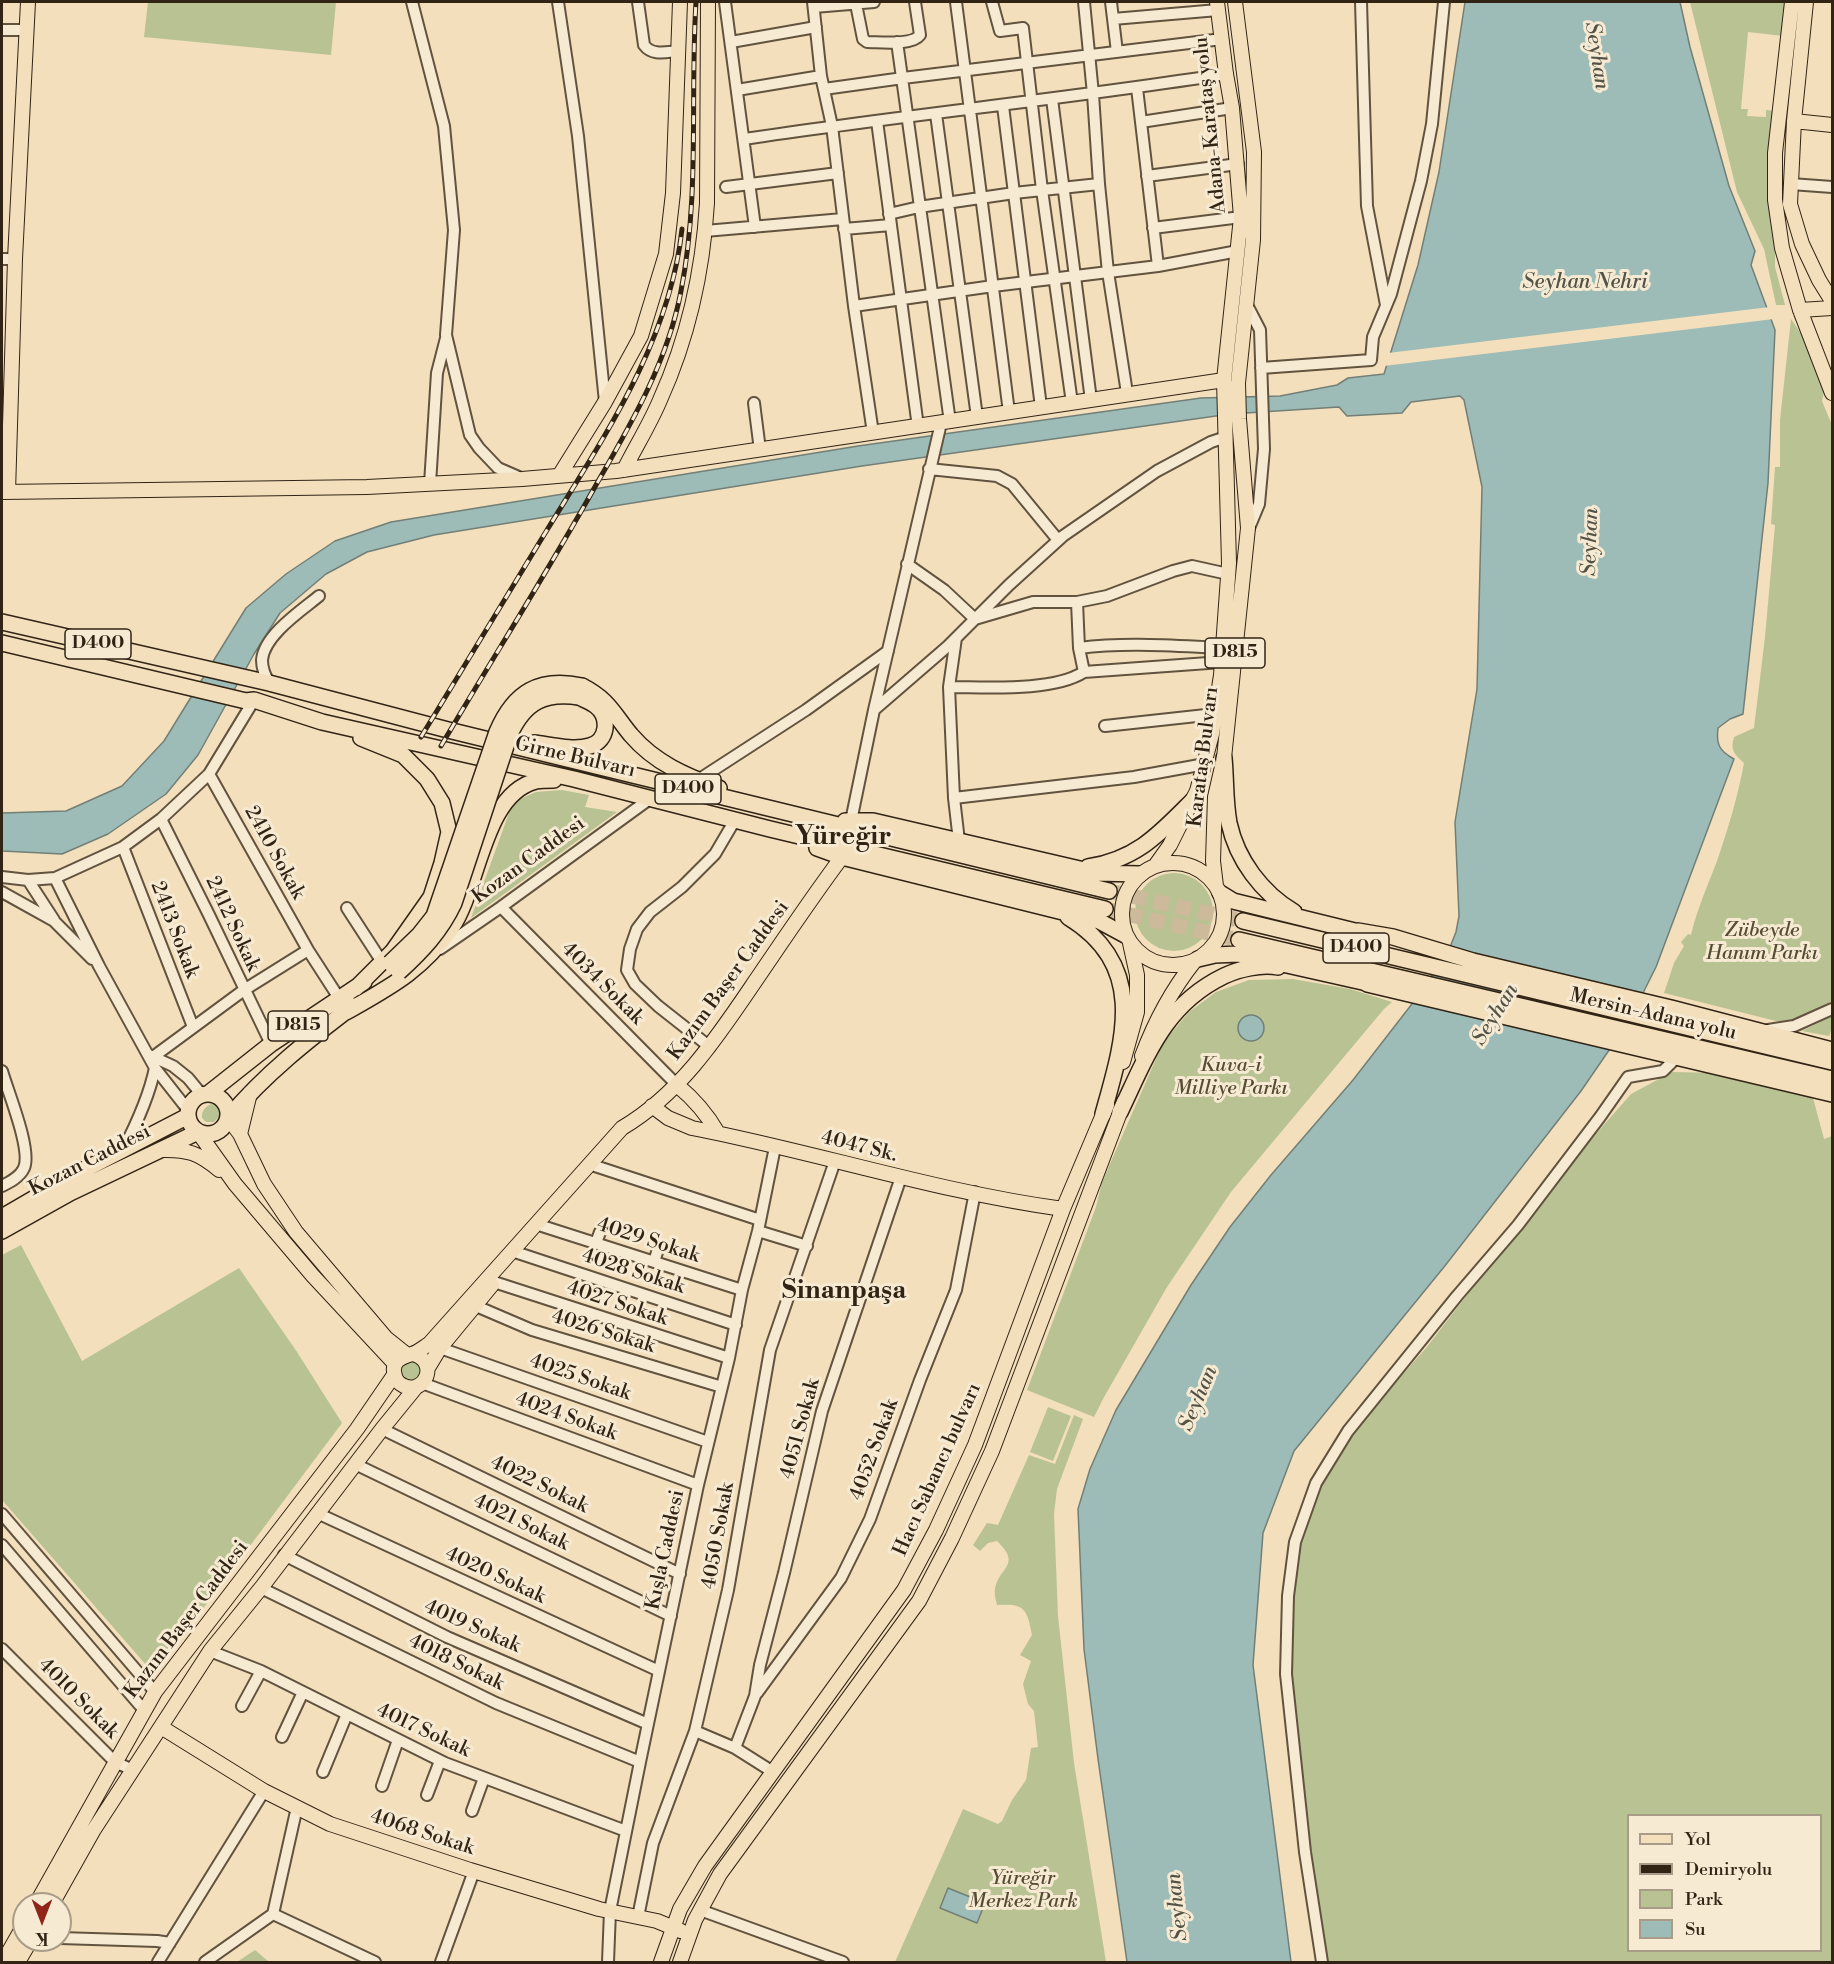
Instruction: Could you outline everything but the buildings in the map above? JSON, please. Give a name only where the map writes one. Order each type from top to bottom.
[{"type":"highway","name":"D400","points":[[2,622],[268,683]]},
{"type":"highway","name":"D400","points":[[2,643],[250,701]]},
{"type":"highway","points":[[343,1005],[390,966],[434,916],[497,732],[503,717],[514,701],[530,690],[549,683],[565,682],[597,706],[604,716],[605,723],[604,734],[599,743],[588,747],[563,747],[448,730]]},
{"type":"highway","name":"Girne Bulvarı","points":[[268,683],[448,730],[1109,891]]},
{"type":"highway","points":[[580,692],[606,701],[632,736],[651,755],[670,768],[800,817],[873,822],[1097,873],[1139,874]]},
{"type":"highway","name":"Girne Bulvarı","points":[[250,701],[322,722],[574,779],[770,829],[1105,909]]},
{"type":"highway","points":[[322,722],[403,755],[427,779],[442,803],[448,832],[442,863],[431,897],[402,939],[390,966]]},
{"type":"highway","points":[[1224,758],[1229,823],[1238,851],[1259,884],[1277,902],[1307,920]]},
{"type":"highway","points":[[343,1005],[405,978],[430,956],[453,926],[469,893],[490,826],[505,802],[520,789],[535,781],[574,779]]},
{"type":"highway","points":[[1079,869],[1098,866],[1144,847],[1194,799]]},
{"type":"highway","points":[[770,829],[842,857],[1099,921],[1128,939]]},
{"type":"highway","points":[[1218,890],[1233,901],[1358,931],[1461,967],[1471,968]]},
{"type":"highway","points":[[1054,909],[1071,918],[1105,950],[1116,968],[1122,993],[1125,1016],[1103,1114]]},
{"type":"highway","name":"D400","points":[[1243,921],[1471,968]]},
{"type":"highway","name":"D400","points":[[1239,940],[1463,999]]},
{"type":"highway","points":[[1196,960],[1215,955],[1238,954],[1367,984],[1410,987],[1463,999]]},
{"type":"highway","name":"D815","points":[[198,1132],[210,1134],[222,1129],[228,1118],[252,1090],[343,1005],[356,988],[390,966]]},
{"type":"highway","points":[[1120,1112],[1165,1025],[1196,991],[1236,971],[1254,968],[1273,966],[1313,972]]},
{"type":"highway","name":"Mersin-Adana yolu","points":[[1471,968],[1670,1015],[1753,1041],[1833,1062]]},
{"type":"highway","name":"Mersin-Adana yolu","points":[[1463,999],[1660,1046],[1748,1059],[1833,1079]]},
{"type":"highway","name":"D815","points":[[188,1113],[191,1103],[271,1044],[343,1005]]},
{"type":"highway","points":[[1670,1015],[1736,1025],[1833,1051]]},
{"type":"highway","points":[[1753,1041],[1774,1041],[1833,1051]]},
{"type":"highway","points":[[1660,1046],[1676,1058],[1833,1093]]},
{"type":"highway","points":[[1748,1059],[1769,1071],[1833,1093]]},
{"type":"highway","points":[[205,1094],[222,1098],[228,1111],[228,1118]]},
{"type":"highway","points":[[188,1113],[189,1122],[198,1132]]},
{"type":"highway","name":"Kozan Caddesi","points":[[2,1217],[188,1113]]},
{"type":"highway","name":"Kozan Caddesi","points":[[2,1231],[70,1193],[198,1132]]},
{"type":"main road","points":[[28,2],[8,259],[5,492],[367,487],[559,476],[624,470],[873,433],[943,425],[977,417],[1127,393],[1229,384]]},
{"type":"main road","points":[[559,476],[605,402],[641,336],[666,254],[673,194],[681,2]]},
{"type":"main road","points":[[624,470],[660,400],[682,344],[698,279],[705,231],[708,143],[708,2]]},
{"type":"main road","name":"Adana-Karataş yolu","points":[[1229,384],[1251,273],[1253,240],[1254,152],[1235,2]]},
{"type":"main road","points":[[1792,2],[1778,120],[1774,200],[1782,248],[1800,310],[1833,393]]},
{"type":"main road","points":[[1806,2],[1794,121],[1790,204],[1802,244],[1819,280],[1833,301]]},
{"type":"main road","name":"Adana-Karataş yolu","points":[[1217,6],[1232,108],[1241,217],[1228,334],[1229,384]]},
{"type":"main road","points":[[1794,121],[1833,125]]},
{"type":"main road","points":[[1800,310],[1833,308]]},
{"type":"main road","name":"Karataş Bulvarı","points":[[1218,890],[1214,861],[1215,797],[1224,758],[1248,528],[1229,384]]},
{"type":"main road","name":"Karataş Bulvarı","points":[[1155,866],[1170,845],[1194,799],[1205,765],[1215,714],[1228,574],[1226,437],[1232,420]]},
{"type":"main road","name":"Kazım Başer Caddesi","points":[[59,1892],[93,1831],[210,1651],[382,1429],[420,1385],[428,1374],[428,1368],[440,1348],[518,1253],[637,1119],[677,1085],[710,1047],[842,857]]},
{"type":"main road","points":[[1174,862],[1195,867],[1209,877],[1218,890],[1224,909],[1223,928],[1213,946],[1196,960],[1175,966],[1157,963],[1144,957],[1128,939],[1121,920],[1122,902],[1139,874],[1155,866],[1174,862]]},
{"type":"main road","name":"Hacı Sabancı bulvarı","points":[[661,1962],[680,1909],[705,1866],[904,1590],[936,1530],[975,1445],[1063,1209],[1120,1070],[1137,1012],[1137,975],[1128,939]]},
{"type":"main road","name":"Hacı Sabancı bulvarı","points":[[680,1962],[700,1910],[720,1874],[919,1601],[992,1451],[1154,1023],[1175,986],[1196,960]]},
{"type":"main road","points":[[677,1085],[707,1115],[718,1133]]},
{"type":"main road","points":[[240,1134],[252,1090]]},
{"type":"main road","name":"4047 Sk.","points":[[652,1106],[692,1128],[901,1177],[1023,1203],[1063,1209]]},
{"type":"main road","points":[[228,1118],[240,1134],[264,1184],[296,1232],[386,1338],[409,1354],[423,1359],[428,1368]]},
{"type":"main road","name":"Kazım Başer Caddesi","points":[[43,1892],[155,1692],[357,1429],[395,1370],[399,1358],[429,1344],[622,1128],[637,1119]]},
{"type":"main road","points":[[198,1132],[235,1184],[395,1370],[397,1380],[406,1387],[420,1385]]},
{"type":"main road","points":[[156,1151],[179,1149],[203,1156],[235,1184]]},
{"type":"main road","name":"4068 Sokak","points":[[161,1727],[264,1791],[330,1824],[474,1871],[672,1927],[689,1935]]},
{"type":"main road","points":[[3,1962],[12,1946]]},
{"type":"street","points":[[412,2],[444,126],[454,230],[446,335],[437,373],[430,484]]},
{"type":"street","points":[[558,2],[578,136],[605,402]]},
{"type":"street","points":[[638,2],[647,50],[652,53],[678,51]]},
{"type":"street","points":[[725,2],[754,227]]},
{"type":"street","points":[[873,433],[854,306],[832,126],[821,76],[813,4],[874,2]]},
{"type":"street","points":[[856,4],[863,39],[867,42],[897,42],[913,41],[920,35],[915,2]]},
{"type":"street","points":[[956,2],[1009,412]]},
{"type":"street","points":[[992,2],[1000,31],[1023,28],[1030,102],[1072,403]]},
{"type":"street","points":[[1084,2],[1094,94],[1099,184],[1108,272],[1127,393]]},
{"type":"street","points":[[1111,2],[1117,52]]},
{"type":"street","points":[[1361,2],[1367,206],[1386,307]]},
{"type":"street","points":[[1261,368],[1371,360],[1374,337],[1386,307],[1421,181],[1432,124],[1444,2]]},
{"type":"street","points":[[1113,20],[1217,6]]},
{"type":"street","points":[[731,42],[816,27]]},
{"type":"street","points":[[2,30],[25,30]]},
{"type":"street","points":[[824,89],[1222,39]]},
{"type":"street","points":[[851,821],[930,468],[943,425],[931,295],[897,42]]},
{"type":"street","points":[[744,140],[832,126],[1094,94],[1226,74]]},
{"type":"street","points":[[737,90],[821,76]]},
{"type":"street","points":[[1137,88],[1158,266]]},
{"type":"street","points":[[1052,99],[1091,400]]},
{"type":"street","points":[[1003,106],[1041,407]]},
{"type":"street","points":[[1141,122],[1232,108]]},
{"type":"street","points":[[936,114],[977,417]]},
{"type":"street","points":[[877,121],[918,427]]},
{"type":"street","points":[[1147,176],[1238,164]]},
{"type":"street","points":[[726,187],[838,173]]},
{"type":"street","points":[[889,214],[919,207],[1014,193],[1099,184]]},
{"type":"street","points":[[1791,184],[1833,187]]},
{"type":"street","points":[[1154,228],[1241,217]]},
{"type":"street","points":[[705,231],[844,224],[891,225]]},
{"type":"street","points":[[854,306],[961,290],[1158,266],[1238,251]]},
{"type":"street","points":[[1246,303],[1260,330],[1263,414],[1263,472],[1259,504],[1248,528]]},
{"type":"street","points":[[446,335],[470,435],[498,468],[522,479]]},
{"type":"street","points":[[754,403],[760,450]]},
{"type":"street","points":[[874,710],[956,638],[1058,540],[1157,471],[1211,442],[1226,437]]},
{"type":"street","points":[[930,468],[997,476],[1005,480],[1012,484],[1058,540]]},
{"type":"street","points":[[908,564],[945,590],[975,619]]},
{"type":"street","points":[[975,619],[1033,602],[1077,602],[1107,596],[1192,566],[1228,574]]},
{"type":"street","points":[[268,683],[263,670],[262,658],[268,643],[279,630],[320,596]]},
{"type":"street","points":[[1077,602],[1079,648],[1084,672]]},
{"type":"street","points":[[956,638],[949,687],[954,798],[959,841]]},
{"type":"street","points":[[1079,648],[1111,644],[1146,644],[1222,655]]},
{"type":"street","points":[[698,780],[806,710],[888,651]]},
{"type":"street","points":[[949,687],[1020,688],[1074,678],[1084,672],[1222,655]]},
{"type":"street","points":[[2,877],[28,880],[55,878],[123,847],[161,819],[209,774],[250,701]]},
{"type":"street","points":[[1105,726],[1215,714]]},
{"type":"street","points":[[954,798],[1134,777],[1205,765]]},
{"type":"street","name":"2410 Sokak","points":[[209,774],[308,950],[343,1005]]},
{"type":"street","name":"Kozan Caddesi","points":[[430,956],[651,798]]},
{"type":"street","name":"2412 Sokak","points":[[161,819],[271,1044]]},
{"type":"street","points":[[710,1047],[658,1006],[635,984],[627,970],[630,949],[637,929],[650,912],[682,886],[715,854],[735,820]]},
{"type":"street","name":"2413 Sokak","points":[[123,847],[193,1026]]},
{"type":"street","points":[[55,878],[99,966],[152,1060],[188,1113]]},
{"type":"street","points":[[28,880],[54,921],[99,966]]},
{"type":"street","points":[[2,892],[54,921]]},
{"type":"street","name":"4034 Sokak","points":[[501,907],[677,1085]]},
{"type":"street","points":[[347,908],[390,966]]},
{"type":"street","points":[[123,1150],[147,1099],[152,1060],[193,1026],[244,990],[308,950]]},
{"type":"street","points":[[1736,1025],[1767,1030],[1788,1027],[1833,1009]]},
{"type":"street","points":[[1322,1962],[1305,1852],[1286,1674],[1288,1596],[1295,1542],[1316,1483],[1348,1431],[1457,1296],[1518,1225],[1628,1077],[1663,1071],[1676,1058]]},
{"type":"street","points":[[152,1060],[173,1066],[205,1094]]},
{"type":"street","points":[[2,1071],[4,1085],[26,1149],[25,1167],[20,1175],[2,1185]]},
{"type":"street","name":"Kışla Caddesi","points":[[608,1962],[610,1911],[640,1762],[698,1485],[729,1358],[775,1147]]},
{"type":"street","name":"4050 Sokak","points":[[638,1917],[653,1843],[695,1731],[728,1590],[770,1350],[835,1161]]},
{"type":"street","points":[[596,1166],[807,1246]]},
{"type":"street","name":"4051 Sokak","points":[[755,1696],[760,1665],[822,1411],[901,1177]]},
{"type":"street","name":"4052 Sokak","points":[[755,1696],[841,1578],[870,1519],[920,1380],[956,1290],[975,1192]]},
{"type":"street","name":"4029 Sokak","points":[[542,1226],[742,1290]]},
{"type":"street","points":[[596,1243],[600,1232]]},
{"type":"street","points":[[654,1262],[658,1249]]},
{"type":"street","name":"4028 Sokak","points":[[518,1253],[736,1325]]},
{"type":"street","name":"4027 Sokak","points":[[494,1282],[729,1358]]},
{"type":"street","name":"4026 Sokak","points":[[476,1306],[532,1330],[722,1387]]},
{"type":"street","name":"4025 Sokak","points":[[440,1348],[708,1442]]},
{"type":"street","name":"4024 Sokak","points":[[420,1385],[698,1485]]},
{"type":"street","name":"4022 Sokak","points":[[382,1429],[680,1574]]},
{"type":"street","name":"4021 Sokak","points":[[355,1464],[671,1616]]},
{"type":"street","name":"4020 Sokak","points":[[317,1513],[659,1671]]},
{"type":"street","points":[[2,1514],[155,1692]]},
{"type":"street","points":[[2,1545],[144,1710]]},
{"type":"street","name":"4019 Sokak","points":[[284,1556],[447,1637],[648,1724]]},
{"type":"street","name":"4018 Sokak","points":[[261,1588],[496,1703],[640,1762]]},
{"type":"street","name":"4010 Sokak","points":[[2,1649],[115,1762],[133,1770]]},
{"type":"street","name":"4017 Sokak","points":[[210,1651],[261,1671],[440,1761],[626,1831]]},
{"type":"street","points":[[242,1706],[261,1671]]},
{"type":"street","points":[[282,1737],[303,1692]]},
{"type":"street","points":[[735,1748],[755,1696]]},
{"type":"street","points":[[324,1772],[347,1714]]},
{"type":"street","points":[[695,1731],[735,1748],[773,1772]]},
{"type":"street","points":[[382,1786],[398,1740]]},
{"type":"street","points":[[427,1796],[440,1761]]},
{"type":"street","points":[[472,1811],[484,1778]]},
{"type":"street","points":[[158,1962],[264,1791]]},
{"type":"street","points":[[206,1962],[273,1914],[297,1808]]},
{"type":"street","points":[[441,1962],[474,1871]]},
{"type":"street","points":[[700,1910],[843,1962]]},
{"type":"street","points":[[273,1914],[375,1962]]},
{"type":"street","points":[[72,1938],[170,1943]]},
{"type":"green space","points":[[148,2],[336,2],[331,55],[144,37]]},
{"type":"green space","points":[[1690,2],[1788,2],[1783,36],[1748,32],[1741,109],[1748,109],[1747,116],[1766,117],[1766,110],[1776,111],[1775,267],[1785,305],[1776,305],[1764,249],[1737,192]]},
{"type":"green space","name":"Zübeyde Hanım Parkı","points":[[1791,319],[1804,338],[1824,392],[1822,401],[1832,425],[1832,1001],[1791,1021],[1780,1022],[1664,993],[1674,963],[1684,946],[1681,942],[1688,934],[1691,935],[1739,788],[1744,763],[1734,752],[1732,745],[1734,737],[1754,728],[1765,637],[1775,525],[1771,524],[1775,467],[1780,467],[1780,420]]},
{"type":"green space","points":[[562,790],[589,795],[585,807],[617,812],[471,918],[513,802],[536,792]]},
{"type":"green space","points":[[1166,873],[1182,873],[1196,879],[1207,890],[1213,904],[1213,920],[1207,934],[1196,945],[1182,951],[1166,951],[1152,945],[1141,934],[1135,920],[1135,904],[1141,890],[1152,879]]},
{"type":"green space","name":"Kuva-i Milliye Parkı","points":[[1293,979],[1350,989],[1392,1002],[1231,1192],[1167,1287],[1094,1417],[1027,1390],[1096,1207],[1102,1182],[1163,1043],[1189,1012],[1216,992],[1249,980]]},
{"type":"green space","points":[[1832,1016],[1829,1036],[1802,1031]]},
{"type":"green space","points":[[1672,1072],[1720,1073],[1812,1094],[1824,1139],[1832,1136],[1832,1962],[1324,1962],[1290,1672],[1292,1595],[1300,1542],[1320,1486],[1356,1427],[1426,1348],[1565,1169],[1631,1094]]},
{"type":"green space","points":[[214,1103],[221,1107],[222,1114],[214,1122],[206,1122],[202,1118],[202,1113]]},
{"type":"green space","points":[[21,1245],[82,1361],[239,1268],[297,1352],[342,1423],[154,1674],[2,1500],[2,1255]]},
{"type":"green space","points":[[410,1361],[417,1364],[420,1371],[417,1378],[410,1381],[403,1378],[400,1371],[403,1364]]},
{"type":"green space","points":[[1048,1407],[1071,1416],[1053,1461],[1030,1452]]},
{"type":"green space","name":"Yüreğir Merkez Park","points":[[1074,1415],[1083,1419],[1057,1489],[1054,1514],[1058,1616],[1074,1763],[1106,1962],[895,1962],[963,1809],[998,1824],[1002,1821],[1012,1800],[1026,1780],[1031,1748],[1038,1747],[1034,1711],[1028,1704],[1023,1684],[1031,1661],[1020,1655],[1032,1635],[1028,1619],[1019,1607],[997,1605],[995,1595],[997,1582],[1009,1561],[1008,1556],[997,1541],[988,1543],[980,1551],[973,1545],[987,1523],[998,1525],[1029,1455],[1055,1464]]},
{"type":"green space","points":[[255,1950],[269,1962],[237,1962]]},
{"type":"water","name":"Seyhan Nehri","points":[[1465,2],[1680,2],[1690,47],[1729,186],[1755,251],[1751,265],[1775,330],[1768,483],[1743,714],[1730,719],[1718,728],[1720,746],[1734,759],[1656,967],[1616,1040],[1581,1091],[1444,1267],[1294,1451],[1263,1533],[1253,1665],[1291,1962],[1127,1962],[1084,1649],[1078,1509],[1090,1469],[1116,1410],[1191,1285],[1230,1227],[1271,1175],[1353,1080],[1415,1000],[1448,952],[1456,932],[1459,916],[1455,822],[1477,689],[1482,487],[1464,400],[1460,396],[1411,402],[1402,413],[1347,416],[1339,407],[1230,414],[862,466],[434,535],[367,552],[326,574],[280,613],[254,654],[198,755],[166,794],[108,834],[62,854],[2,851],[2,813],[66,811],[122,786],[164,741],[246,608],[286,574],[335,541],[391,522],[858,446],[1201,398],[1280,396],[1337,385],[1348,378],[1384,374],[1418,265],[1439,172]]},
{"type":"water","points":[[1251,1015],[1260,1019],[1264,1028],[1260,1037],[1251,1041],[1242,1037],[1238,1028],[1242,1019]]},
{"type":"water","points":[[948,1888],[985,1903],[977,1923],[940,1908]]},
{"type":"pier","points":[[1770,307],[1774,319],[1384,366],[1388,353]]},
{"type":"tunnel","points":[[1109,891],[1243,921]]},
{"type":"tunnel","points":[[1105,909],[1239,940]]},
{"type":"railway","points":[[441,746],[622,439],[647,391],[667,342],[681,291],[691,219],[696,2]]},
{"type":"railway","points":[[421,737],[612,423],[631,387],[664,310],[675,270],[682,229]]},
{"type":"district","name":"Yüreğir","points":[[843,838]]},
{"type":"district","name":"Sinanpaşa","points":[[844,1292]]},
{"type":"water label","name":"Seyhan","points":[[1596,56]]},
{"type":"water label","name":"Seyhan","points":[[1591,542]]},
{"type":"water label","name":"Seyhan","points":[[1496,1015]]},
{"type":"water label","name":"Seyhan","points":[[1199,1399]]},
{"type":"water label","name":"Seyhan","points":[[1178,1907]]}]
